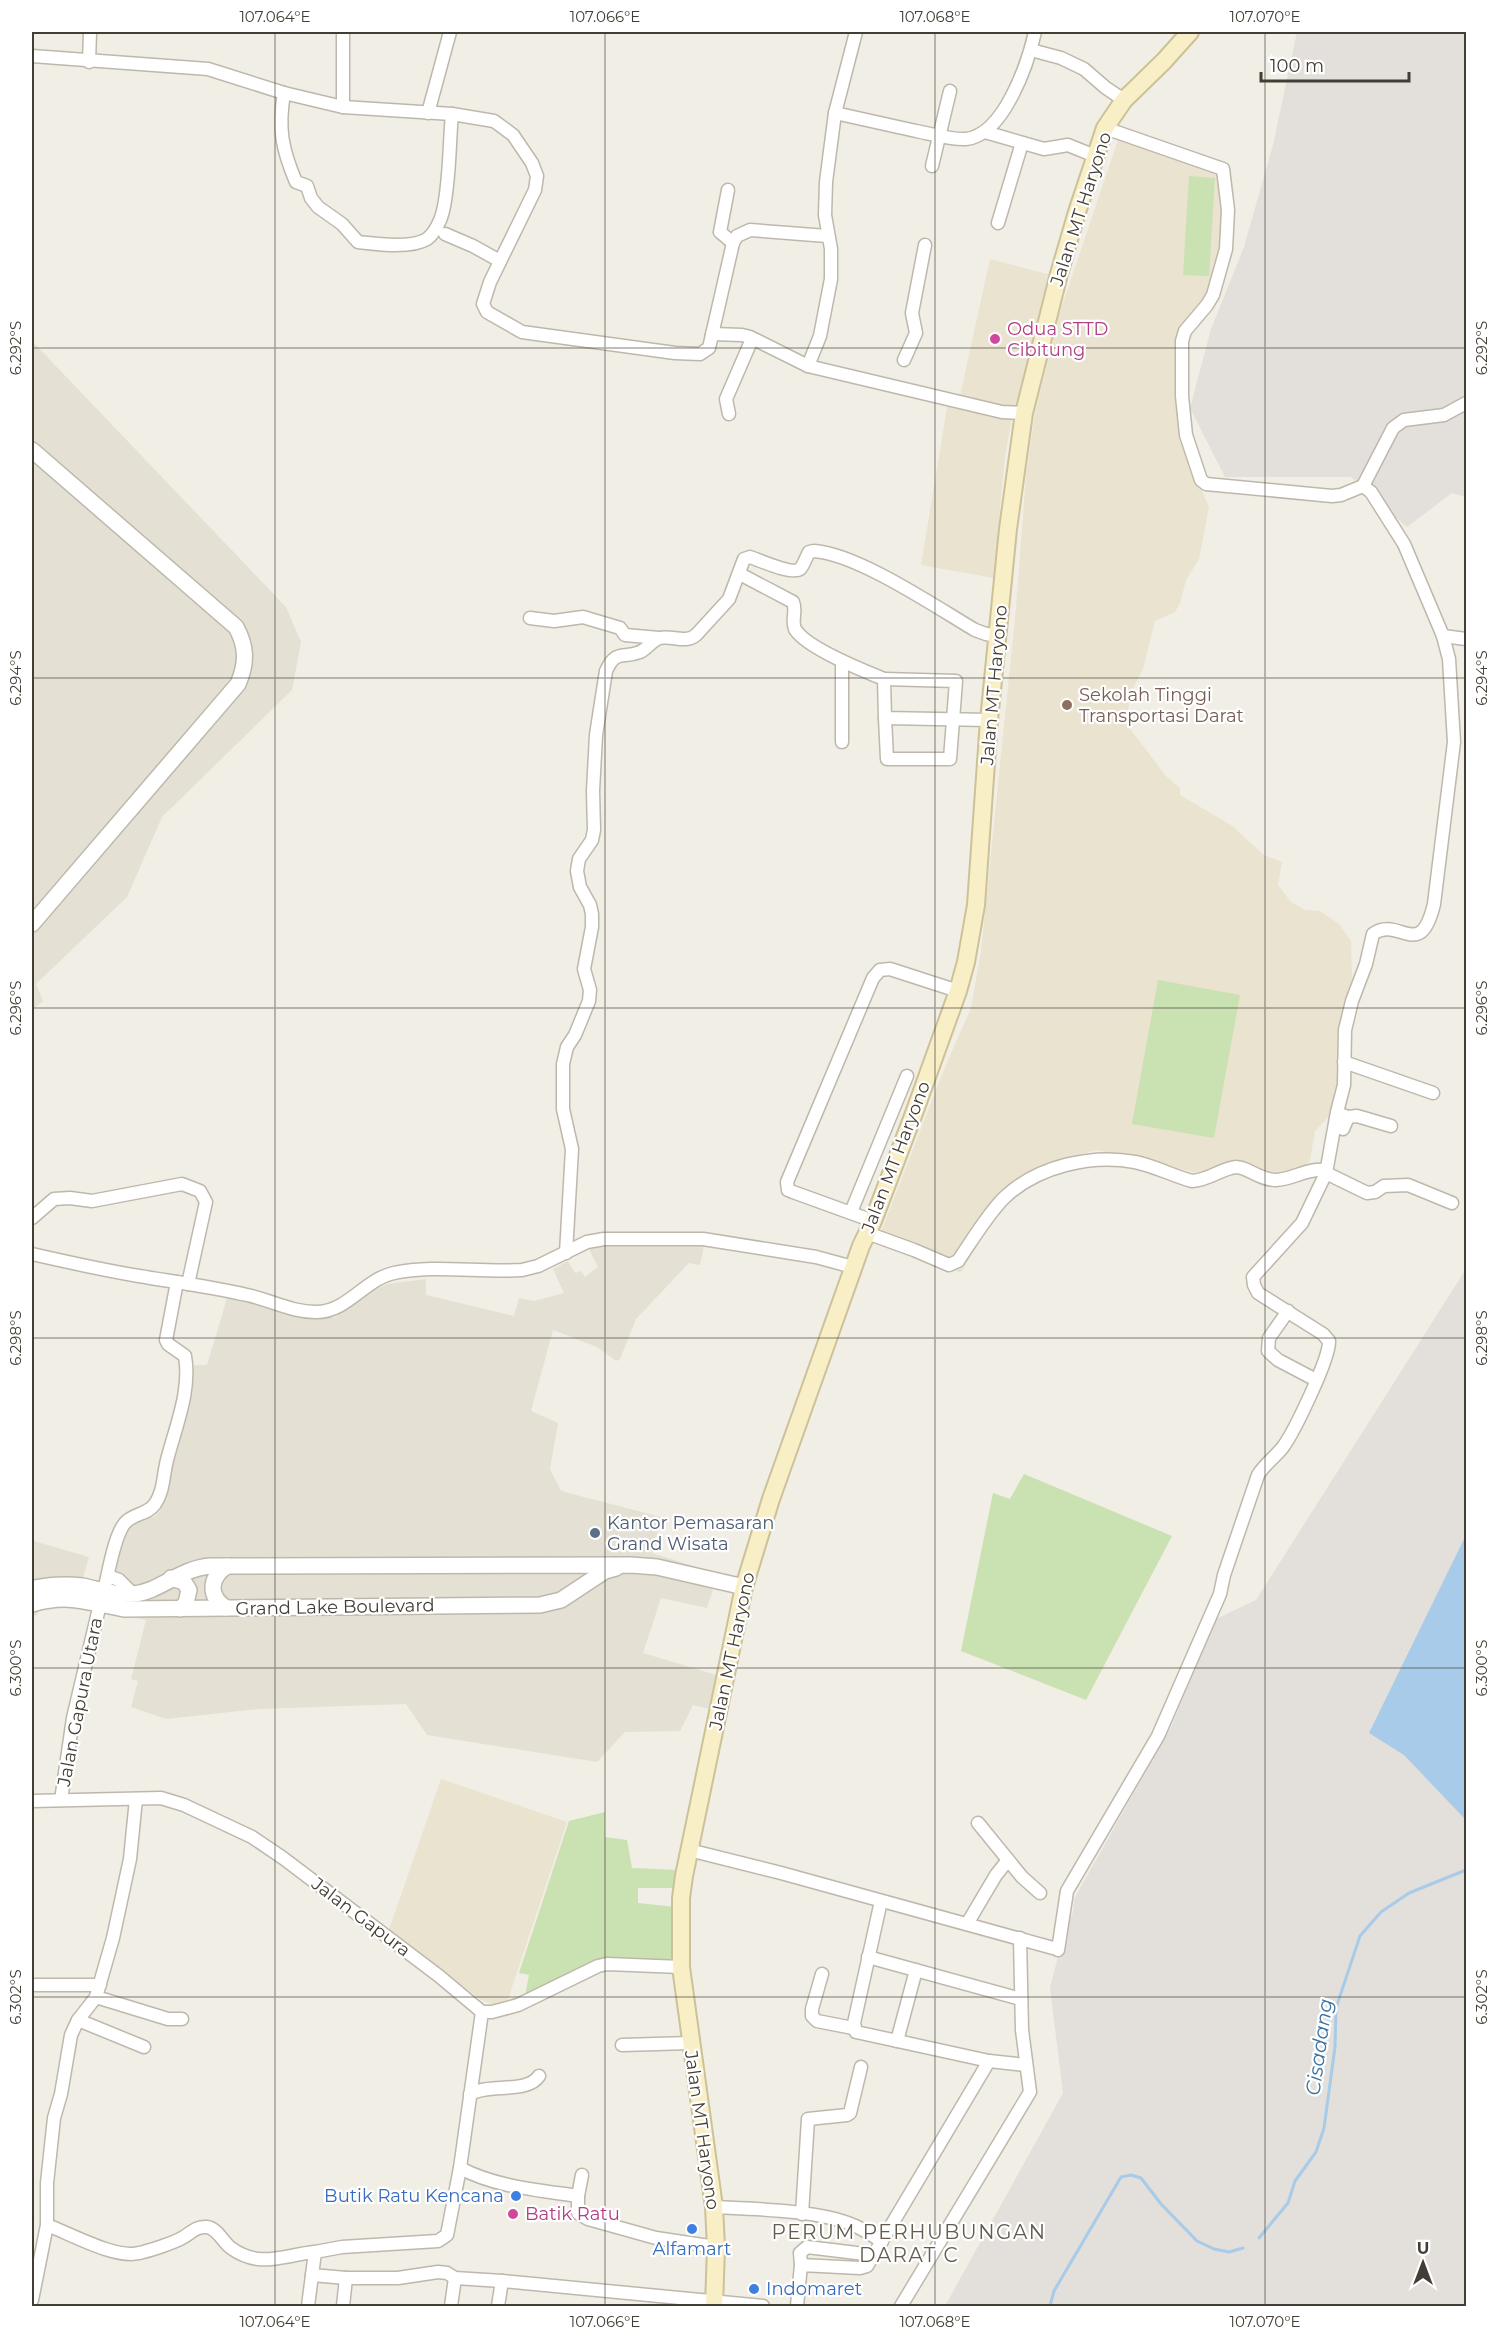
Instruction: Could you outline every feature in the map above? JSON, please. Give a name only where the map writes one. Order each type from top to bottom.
[{"type":"main road","name":"Jalan MT Haryono","points":[[714,2304],[716,2247],[714,2207],[681,1967],[681,1898],[689,1850],[723,1697],[734,1630],[744,1587],[771,1499],[854,1267],[958,991],[966,962],[976,905],[989,720],[1008,529],[1024,413],[1059,274],[1105,128],[1124,100],[1190,32]]},
{"type":"street","points":[[89,62],[90,32]]},
{"type":"street","points":[[343,32],[343,107]]},
{"type":"street","points":[[428,113],[450,32]]},
{"type":"street","points":[[808,366],[820,336],[831,279],[831,249],[825,215],[826,182],[835,113],[856,32]]},
{"type":"street","points":[[835,113],[940,136],[966,139],[985,132],[1005,108],[1022,74],[1035,32]]},
{"type":"street","points":[[1031,50],[1061,58],[1084,69],[1124,100]]},
{"type":"street","points":[[32,56],[208,69],[284,93],[343,107],[452,114],[494,121],[505,127],[523,147],[537,176],[535,190],[500,261],[483,304],[487,312],[522,332],[675,353],[700,354],[709,348],[733,243],[737,236],[750,230],[827,236]]},
{"type":"street","points":[[932,166],[950,91]]},
{"type":"street","points":[[284,93],[280,119],[281,137],[284,153],[296,182],[307,186],[311,198],[318,207],[342,224],[358,242],[389,246],[425,240],[433,232],[443,212],[452,114]]},
{"type":"street","points":[[1105,128],[1223,169],[1228,210],[1226,249],[1213,295],[1185,331],[1182,341],[1182,396],[1186,435],[1201,480],[1206,484],[1341,495],[1363,486],[1393,428],[1404,420],[1444,415],[1467,403]]},
{"type":"street","points":[[985,132],[1044,149],[1068,144],[1095,156]]},
{"type":"street","points":[[998,223],[1022,143]]},
{"type":"street","points":[[728,190],[720,232],[733,243]]},
{"type":"street","points":[[445,234],[500,261]]},
{"type":"street","points":[[904,360],[915,333],[912,313],[925,245]]},
{"type":"street","points":[[712,334],[742,335],[808,366],[1002,412],[1024,413]]},
{"type":"street","points":[[729,414],[726,399],[753,339]]},
{"type":"street","points":[[32,450],[236,627],[245,650],[245,663],[238,684],[32,924]]},
{"type":"street","points":[[689,1850],[1055,1949],[1068,1892],[1158,1736],[1220,1594],[1224,1575],[1258,1475],[1284,1446],[1327,1353],[1329,1341],[1288,1311],[1258,1293],[1253,1277],[1302,1223],[1325,1172],[1342,1120],[1345,1030],[1373,934],[1382,930],[1414,935],[1420,933],[1431,918],[1434,904],[1454,742],[1449,659],[1443,636],[1404,544],[1371,492],[1363,486]]},
{"type":"street","points":[[530,618],[554,621],[583,617],[620,628],[625,635],[691,639],[729,599],[744,559],[750,557],[792,571],[801,568],[809,552],[821,551],[870,570],[975,630],[998,636]]},
{"type":"street","points":[[740,574],[793,602],[795,613],[793,623],[796,630],[802,637],[842,661],[884,679],[954,679],[957,683],[950,759],[890,760],[887,758],[884,679]]},
{"type":"street","points":[[1443,636],[1467,639]]},
{"type":"street","points":[[566,1253],[572,1149],[563,1109],[562,1064],[567,1047],[575,1035],[589,1001],[590,990],[584,969],[591,936],[592,914],[590,905],[580,887],[577,871],[579,859],[592,840],[594,830],[596,735],[606,671],[611,661],[619,654],[641,652],[659,638]]},
{"type":"street","points":[[842,661],[842,742]]},
{"type":"street","points":[[885,718],[989,720]]},
{"type":"street","points":[[958,991],[890,969],[880,970],[873,978],[787,1182],[788,1190],[851,1212],[870,1227],[949,1265],[958,1261],[1004,1198],[1029,1180],[1067,1164],[1115,1159],[1137,1162],[1192,1180],[1202,1180],[1235,1167],[1261,1178],[1275,1180],[1291,1178],[1305,1171],[1325,1172],[1367,1193],[1375,1192],[1384,1186],[1408,1185],[1452,1203]]},
{"type":"street","points":[[1344,1062],[1433,1093]]},
{"type":"street","points":[[851,1212],[907,1076]]},
{"type":"street","points":[[1342,1120],[1357,1116],[1391,1126]]},
{"type":"street","points":[[32,1218],[54,1198],[92,1201],[182,1185],[200,1191],[206,1202],[183,1283]]},
{"type":"street","points":[[32,1254],[249,1295],[292,1309],[315,1312],[337,1307],[376,1279],[393,1273],[417,1270],[522,1270],[538,1266],[587,1242],[604,1239],[703,1239],[816,1257],[854,1267]]},
{"type":"street","name":"Jalan Gapura Utara","points":[[61,1800],[73,1718],[120,1530],[127,1521],[150,1509],[162,1488],[166,1463],[185,1395],[186,1358],[166,1340],[183,1283]]},
{"type":"street","points":[[1288,1311],[1269,1338],[1268,1351],[1278,1360],[1316,1380]]},
{"type":"street","name":"Grand Lake Boulevard","points":[[104,1590],[125,1609],[540,1605],[561,1600],[605,1571],[631,1565]]},
{"type":"street","name":"Grand Lake Boulevard","points":[[32,1589],[79,1586],[132,1594],[148,1591],[196,1567],[227,1566],[631,1565],[657,1567],[744,1587]]},
{"type":"street","points":[[226,1608],[216,1600],[213,1584],[218,1572],[227,1566]]},
{"type":"street","points":[[171,1578],[184,1582],[189,1590],[186,1603],[180,1609]]},
{"type":"street","name":"Grand Lake Boulevard","points":[[32,1604],[104,1590]]},
{"type":"street","name":"Jalan Gapura","points":[[32,1801],[161,1798],[184,1805],[252,1837],[283,1857],[440,1976],[482,2012]]},
{"type":"street","points":[[32,2300],[47,2225],[47,2183],[54,2118],[61,2094],[71,2036],[78,2020],[98,1991],[123,1895],[130,1859],[136,1799]]},
{"type":"street","points":[[978,1823],[1008,1860],[1040,1893]]},
{"type":"street","points":[[967,1924],[996,1875],[1008,1860]]},
{"type":"street","points":[[854,2028],[881,1901]]},
{"type":"street","points":[[901,2307],[1030,2092],[1021,1999],[1020,1938]]},
{"type":"street","points":[[868,1957],[1021,1999]]},
{"type":"street","points":[[47,2225],[82,2238],[102,2250],[127,2254],[139,2253],[183,2238],[195,2228],[207,2227],[213,2229],[231,2247],[251,2258],[268,2261],[290,2255],[342,2247],[438,2241],[444,2238],[449,2230],[482,2012],[492,2012],[518,2005],[598,1966],[607,1964],[681,1967]]},
{"type":"street","points":[[897,2041],[916,1970]]},
{"type":"street","points":[[822,1974],[812,2009],[812,2016],[817,2021],[854,2028],[856,2032],[989,2061],[1026,2065]]},
{"type":"street","points":[[32,1985],[98,1991],[168,2019],[182,2019]]},
{"type":"street","points":[[78,2020],[144,2047]]},
{"type":"street","points":[[622,2044],[690,2043]]},
{"type":"street","points":[[797,2307],[801,2265],[860,2268],[867,2266],[989,2061]]},
{"type":"street","points":[[802,2214],[808,2119],[850,2113],[861,2067]]},
{"type":"street","points":[[470,2094],[480,2089],[531,2085],[539,2076]]},
{"type":"street","points":[[460,2168],[475,2176],[495,2181],[578,2196]]},
{"type":"street","points":[[582,2175],[578,2213],[588,2219],[656,2238],[716,2247]]},
{"type":"street","points":[[714,2207],[802,2214],[853,2224],[882,2241]]},
{"type":"street","points":[[308,2307],[315,2252]]},
{"type":"street","points":[[312,2275],[346,2278],[398,2278],[438,2272],[447,2273],[455,2278],[763,2307]]},
{"type":"street","points":[[343,2307],[346,2278]]},
{"type":"street","points":[[451,2307],[455,2278]]},
{"type":"street","points":[[498,2307],[502,2281]]},
{"type":"shaded area","points":[[1297,32],[1466,32],[1466,497],[1452,493],[1407,527],[1351,477],[1225,477],[1190,408],[1211,329],[1244,247],[1273,145]]},
{"type":"shaded area","name":"Sekolah Tinggi Transportasi Darat","points":[[1120,134],[1225,176],[1220,270],[1207,297],[1181,328],[1191,466],[1209,507],[1199,559],[1186,580],[1180,603],[1175,612],[1155,621],[1143,669],[1133,688],[1125,722],[1166,776],[1180,788],[1180,795],[1231,825],[1264,855],[1282,862],[1278,885],[1291,902],[1305,910],[1320,911],[1339,924],[1351,941],[1352,977],[1339,1106],[1315,1131],[1310,1160],[1302,1170],[1267,1176],[1257,1167],[1245,1161],[1200,1174],[1145,1159],[1097,1150],[1057,1160],[1008,1202],[982,1234],[961,1273],[879,1237],[943,1072],[971,1008],[981,951],[1016,608],[1026,475],[1035,413],[1059,315]]},
{"type":"shaded area","points":[[990,259],[1051,275],[1012,417],[1005,456],[999,518],[999,579],[921,565],[948,402],[958,405]]},
{"type":"shaded area","points":[[32,341],[286,607],[301,642],[292,690],[162,817],[127,897],[36,984],[43,1001],[32,1010]]},
{"type":"shaded area","points":[[609,1245],[704,1246],[700,1265],[689,1263],[636,1319],[620,1359],[616,1361],[597,1347],[553,1330],[531,1411],[558,1423],[550,1469],[561,1491],[661,1517],[652,1553],[718,1574],[707,1608],[661,1598],[643,1653],[720,1676],[714,1710],[693,1705],[680,1731],[625,1732],[597,1762],[427,1735],[406,1704],[259,1709],[166,1719],[131,1707],[138,1681],[131,1679],[146,1620],[103,1611],[61,1593],[58,1608],[42,1605],[37,1615],[32,1616],[32,1548],[34,1541],[89,1557],[83,1578],[110,1584],[125,1536],[136,1520],[154,1517],[160,1511],[181,1436],[194,1365],[207,1365],[228,1295],[283,1314],[317,1319],[336,1317],[362,1296],[387,1284],[426,1279],[426,1295],[514,1316],[519,1298],[534,1301],[564,1293],[553,1269],[568,1261],[575,1273],[581,1271],[585,1277],[598,1267],[589,1249]]},
{"type":"shaded area","points":[[1466,1269],[1466,2306],[945,2306],[1063,2093],[1050,1988],[1063,1937],[1073,1912],[1074,1899],[1171,1727],[1216,1619],[1256,1600]]},
{"type":"shaded area","points":[[441,1779],[567,1822],[507,2002],[494,2005],[480,1999],[389,1930]]},
{"type":"green space","points":[[1189,176],[1215,178],[1209,276],[1183,275]]},
{"type":"green space","points":[[1158,980],[1240,995],[1214,1138],[1132,1124]]},
{"type":"green space","points":[[1024,1474],[1172,1536],[1086,1700],[961,1651],[993,1493],[1010,1499]]},
{"type":"green space","points":[[605,1812],[605,1837],[627,1840],[632,1868],[679,1870],[673,1888],[638,1888],[638,1903],[675,1907],[674,1962],[612,1960],[575,1969],[525,1996],[529,1975],[519,1973],[569,1821]]},
{"type":"water","points":[[1466,1535],[1466,1817],[1464,1818],[1404,1755],[1369,1733]]},
{"type":"waterway","name":"Cisadang","points":[[1259,2238],[1288,2203],[1295,2181],[1316,2152],[1324,2128],[1335,2047],[1336,2008],[1360,1936],[1381,1912],[1409,1893],[1466,1870]]},
{"type":"waterway","name":"Cisadang","points":[[1050,2306],[1054,2291],[1121,2177],[1131,2175],[1141,2178],[1161,2204],[1197,2241],[1214,2249],[1229,2252],[1243,2248]]},
{"type":"place","name":"Odua STTD Cibitung","points":[[995,339]]},
{"type":"place","name":"Sekolah Tinggi Transportasi Darat","points":[[1067,705]]},
{"type":"place","name":"Kantor Pemasaran Grand Wisata","points":[[595,1533]]},
{"type":"place","name":"Butik Ratu Kencana","points":[[516,2196]]},
{"type":"place","name":"Batik Ratu","points":[[513,2214]]},
{"type":"place","name":"Alfamart","points":[[692,2229]]},
{"type":"place","name":"Indomaret","points":[[754,2289]]},
{"type":"district","name":"PERUM PERHUBUNGAN DARAT C","points":[[909,2244]]}]
